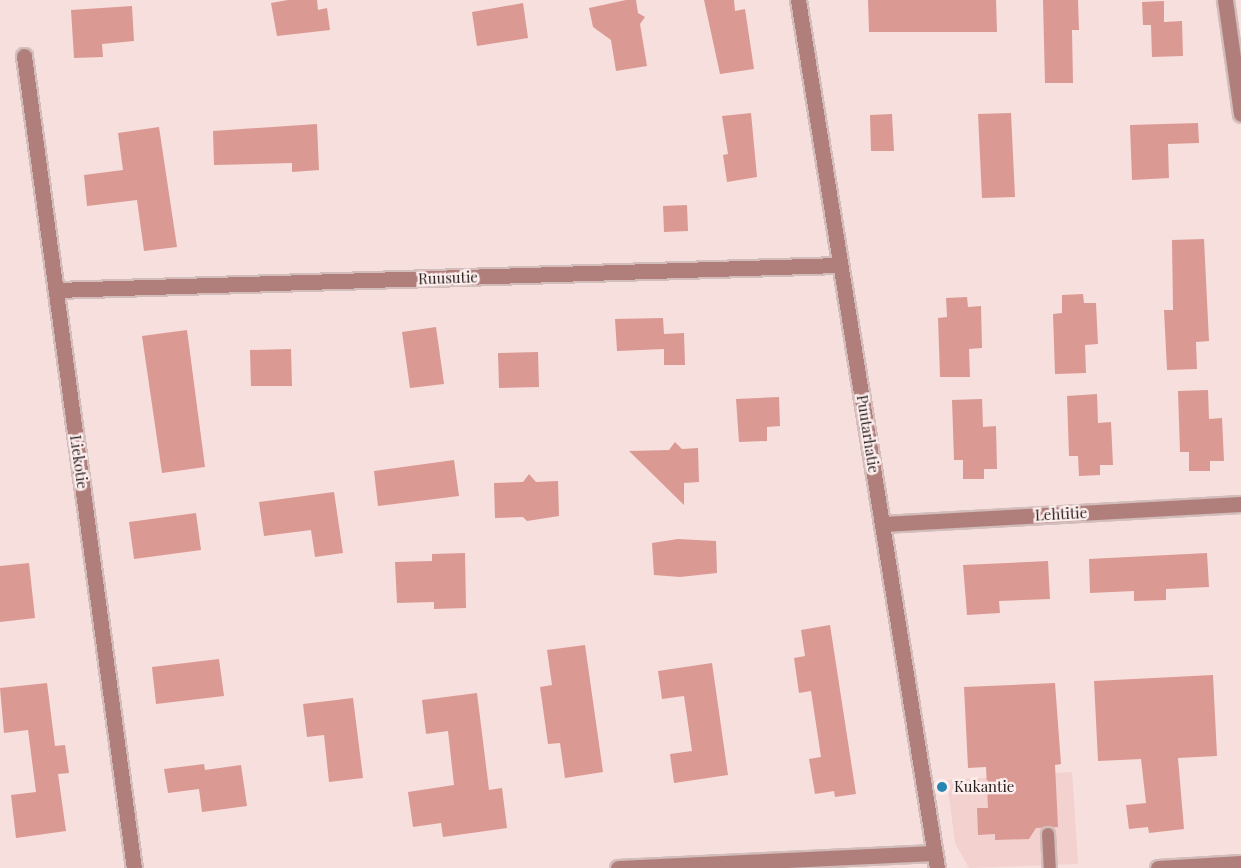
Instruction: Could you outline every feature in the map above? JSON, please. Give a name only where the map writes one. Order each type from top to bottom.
[{"type":"street","name":"Puutarhatie","points":[[798,0],[935,861]]},
{"type":"street","points":[[1225,0],[1241,114]]},
{"type":"street","name":"Liekotie","points":[[24,56],[134,868]]},
{"type":"street","name":"Ruusutie","points":[[56,290],[839,265]]},
{"type":"street","name":"Lehtitie","points":[[882,524],[1241,504]]},
{"type":"street","points":[[618,868],[935,861]]},
{"type":"street","points":[[1158,868],[1241,863]]},
{"type":"lane","points":[[1048,834],[1050,868]]},
{"type":"shaded area","points":[[1072,772],[1078,864],[969,868],[955,843],[947,780]]},
{"type":"building","points":[[288,0],[317,0],[318,10],[327,8],[330,30],[277,36],[271,3]]},
{"type":"building","points":[[636,0],[638,13],[645,17],[640,24],[647,66],[616,71],[611,40],[593,27],[589,8]]},
{"type":"building","points":[[704,0],[734,0],[735,11],[745,9],[754,69],[720,74]]},
{"type":"building","points":[[868,0],[996,0],[997,32],[869,32]]},
{"type":"building","points":[[1043,0],[1078,0],[1079,30],[1072,30],[1073,83],[1045,83]]},
{"type":"building","points":[[1164,1],[1164,22],[1182,21],[1183,56],[1152,57],[1151,25],[1143,25],[1142,2]]},
{"type":"building","points":[[523,3],[528,38],[477,46],[472,12]]},
{"type":"building","points":[[132,6],[134,41],[102,44],[103,57],[74,58],[71,10]]},
{"type":"building","points":[[751,113],[757,177],[727,182],[723,155],[728,154],[722,116]]},
{"type":"building","points":[[1011,113],[1015,197],[982,198],[978,114]]},
{"type":"building","points":[[892,114],[894,151],[871,151],[870,115]]},
{"type":"building","points":[[1198,123],[1199,143],[1168,144],[1169,178],[1132,180],[1130,125]]},
{"type":"building","points":[[317,124],[319,170],[292,172],[292,163],[214,165],[213,131]]},
{"type":"building","points":[[159,127],[177,247],[144,251],[137,200],[87,206],[84,175],[123,170],[118,133]]},
{"type":"building","points":[[687,205],[688,231],[664,232],[663,206]]},
{"type":"building","points":[[1204,239],[1209,341],[1196,342],[1197,369],[1167,370],[1164,310],[1173,310],[1172,240]]},
{"type":"building","points":[[1083,294],[1084,303],[1096,303],[1098,344],[1085,345],[1086,373],[1055,374],[1053,314],[1062,313],[1062,295]]},
{"type":"building","points":[[967,297],[968,307],[981,306],[982,348],[969,349],[970,377],[940,377],[938,318],[947,317],[946,298]]},
{"type":"building","points":[[663,318],[664,334],[684,333],[685,365],[664,365],[664,349],[617,351],[615,319]]},
{"type":"building","points":[[436,327],[444,384],[410,388],[402,332]]},
{"type":"building","points":[[187,330],[205,467],[162,473],[142,336]]},
{"type":"building","points":[[291,349],[292,386],[251,386],[250,350]]},
{"type":"building","points":[[538,352],[539,387],[499,388],[498,353]]},
{"type":"building","points":[[1208,390],[1209,419],[1222,418],[1224,461],[1210,461],[1210,471],[1189,471],[1189,452],[1180,452],[1178,391]]},
{"type":"building","points":[[1097,394],[1098,423],[1111,422],[1113,465],[1100,465],[1100,475],[1079,476],[1078,456],[1069,456],[1067,396]]},
{"type":"building","points":[[779,397],[780,426],[767,427],[767,441],[739,442],[736,399]]},
{"type":"building","points":[[982,399],[983,427],[996,426],[997,469],[984,469],[984,479],[963,479],[963,460],[954,460],[952,400]]},
{"type":"building","points":[[675,442],[682,449],[698,448],[699,482],[684,483],[684,505],[629,451],[669,450]]},
{"type":"building","points":[[454,460],[459,496],[378,506],[374,471]]},
{"type":"building","points":[[529,474],[536,482],[558,481],[559,516],[527,521],[523,517],[495,518],[494,483],[523,482]]},
{"type":"building","points":[[334,492],[343,553],[315,557],[311,530],[264,536],[259,502]]},
{"type":"building","points":[[196,513],[201,550],[134,559],[129,522]]},
{"type":"building","points":[[678,539],[716,541],[717,573],[680,577],[654,575],[652,543]]},
{"type":"building","points":[[465,553],[466,608],[434,609],[434,602],[397,603],[395,562],[432,561],[432,554]]},
{"type":"building","points":[[1207,553],[1209,587],[1166,589],[1166,600],[1134,601],[1134,591],[1090,593],[1089,559]]},
{"type":"building","points":[[1048,561],[1050,599],[999,601],[1000,613],[967,615],[963,565]]},
{"type":"building","points":[[29,563],[35,618],[0,622],[0,566]]},
{"type":"building","points":[[830,625],[856,794],[835,797],[834,791],[815,794],[809,759],[821,757],[811,691],[799,693],[794,658],[805,656],[801,630]]},
{"type":"building","points":[[585,645],[603,772],[565,778],[560,743],[548,744],[540,687],[552,685],[547,650]]},
{"type":"building","points":[[219,659],[224,696],[156,704],[152,667]]},
{"type":"building","points":[[712,663],[728,775],[674,783],[670,754],[692,751],[684,696],[662,699],[658,671]]},
{"type":"building","points":[[1213,675],[1217,756],[1178,758],[1184,829],[1149,833],[1148,827],[1129,829],[1126,805],[1146,803],[1141,759],[1098,761],[1094,681]]},
{"type":"building","points":[[47,683],[55,746],[65,745],[69,773],[58,774],[66,831],[16,838],[11,795],[36,792],[28,730],[4,733],[0,688]]},
{"type":"building","points":[[1055,683],[1061,764],[1055,765],[1058,827],[1036,828],[1029,839],[995,840],[995,834],[978,835],[977,808],[988,808],[986,767],[968,768],[964,687]]},
{"type":"building","points":[[477,693],[489,790],[502,788],[507,828],[443,837],[441,823],[413,827],[408,792],[454,785],[448,731],[426,734],[422,700]]},
{"type":"building","points":[[353,698],[363,778],[329,782],[324,735],[307,737],[303,704]]},
{"type":"building","points":[[204,764],[205,770],[241,765],[247,806],[202,812],[199,789],[168,793],[164,769]]},
{"type":"place","name":"Kukantie","points":[[942,787]]}]
